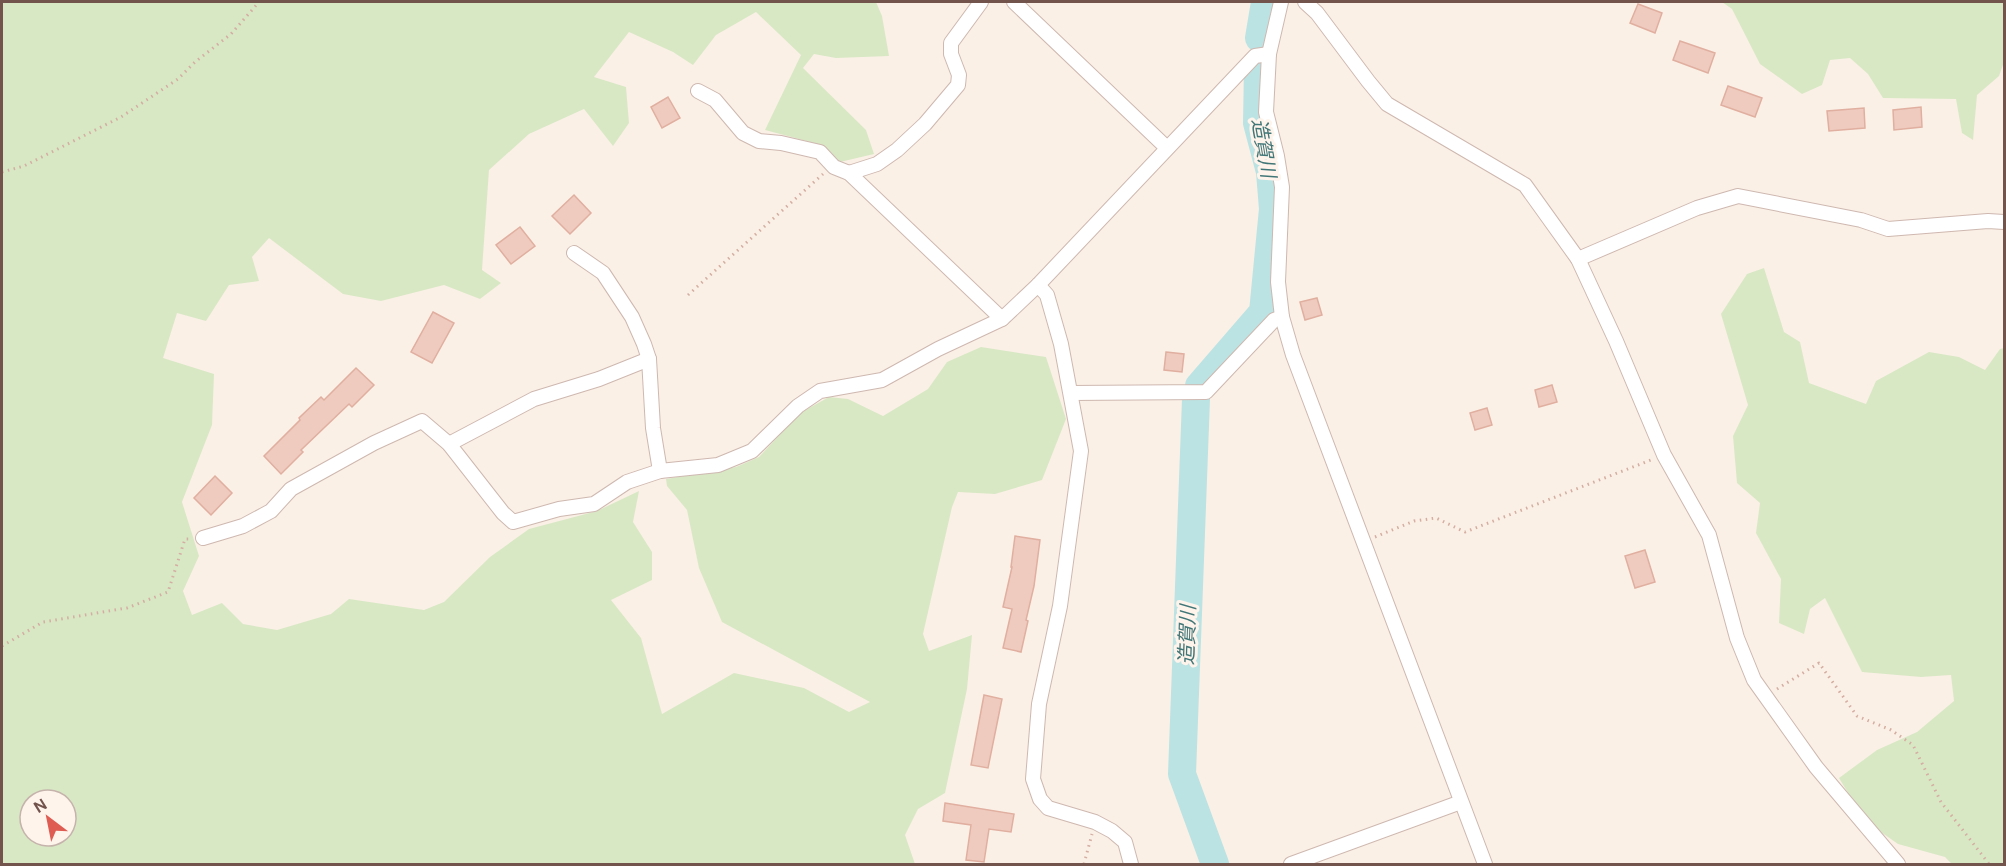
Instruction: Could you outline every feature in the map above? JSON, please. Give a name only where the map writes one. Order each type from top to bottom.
[{"type":"street","points":[[849,173],[877,164],[897,150],[925,124],[957,85],[959,75],[951,54],[951,43],[981,2]]},
{"type":"street","points":[[1014,2],[1167,148]]},
{"type":"street","points":[[1281,2],[1269,54],[1266,112],[1282,187],[1278,282],[1282,317],[1293,355],[1485,864]]},
{"type":"street","points":[[1305,2],[1317,13],[1388,104],[1525,185],[1578,259],[1616,341],[1664,455],[1708,535],[1737,638],[1754,680],[1816,767],[1898,864]]},
{"type":"street","points":[[203,538],[243,526],[271,511],[291,489],[374,442],[422,421],[448,444],[503,513],[513,522],[559,508],[594,504],[627,482],[660,471],[718,465],[752,451],[798,406],[820,391],[882,380],[938,349],[1002,319],[1038,285],[1255,56],[1269,54]]},
{"type":"street","points":[[698,91],[715,100],[743,133],[759,141],[781,143],[820,152],[834,167],[849,173],[1002,319]]},
{"type":"street","points":[[1578,259],[1697,208],[1738,196],[1861,220],[1888,229],[1988,221],[2004,222]]},
{"type":"street","points":[[574,253],[603,273],[632,317],[644,344],[648,359],[660,471]]},
{"type":"street","points":[[1038,285],[1047,295],[1061,344],[1082,451],[1060,606],[1039,704],[1033,779],[1040,799],[1048,808],[1095,822],[1112,831],[1125,842],[1131,864]]},
{"type":"street","points":[[1071,393],[1206,392],[1274,320],[1282,317]]},
{"type":"street","points":[[448,444],[534,399],[599,379],[648,359]]},
{"type":"street","points":[[1291,864],[1461,802]]},
{"type":"path","points":[[2,172],[24,166],[121,117],[178,79],[195,62],[231,34],[260,2]]},
{"type":"path","points":[[688,295],[827,170],[834,167]]},
{"type":"path","points":[[1363,540],[1414,521],[1436,518],[1465,532],[1664,455]]},
{"type":"path","points":[[2,646],[44,622],[128,608],[168,592],[184,539],[203,538]]},
{"type":"path","points":[[1766,696],[1819,663],[1857,716],[1891,730],[1913,745],[1941,802],[1989,864]]},
{"type":"path","points":[[1084,864],[1095,822]]},
{"type":"green space","points":[[2,2],[876,2],[882,16],[889,56],[836,58],[814,54],[803,68],[866,130],[874,154],[840,162],[814,143],[765,130],[801,55],[756,12],[716,35],[693,65],[673,52],[629,32],[594,77],[626,87],[629,123],[613,146],[584,109],[529,134],[489,170],[482,270],[501,283],[480,299],[444,285],[381,301],[343,294],[269,238],[252,257],[259,281],[229,285],[206,321],[177,313],[163,358],[214,374],[212,425],[182,502],[199,556],[183,591],[192,615],[222,603],[243,624],[277,630],[331,614],[349,599],[424,610],[444,602],[490,557],[529,529],[597,511],[639,491],[633,522],[652,552],[652,580],[611,600],[641,638],[662,714],[734,673],[804,688],[849,712],[870,702],[722,622],[699,568],[687,510],[667,486],[666,479],[736,467],[759,457],[800,413],[829,397],[848,399],[883,416],[928,389],[947,362],[981,347],[1046,357],[1066,419],[1042,480],[995,494],[958,492],[952,507],[923,634],[929,651],[972,635],[967,689],[945,793],[918,809],[905,835],[915,864],[2,864]]},
{"type":"green space","points":[[1722,2],[2004,2],[2004,62],[1999,76],[1977,95],[1973,140],[1962,133],[1956,99],[1883,98],[1868,74],[1850,58],[1830,60],[1822,85],[1802,94],[1760,64],[1732,9]]},
{"type":"green space","points":[[1764,268],[1784,332],[1800,342],[1809,383],[1866,404],[1876,381],[1929,352],[1959,357],[1985,370],[2000,349],[2004,348],[2004,864],[1952,864],[1945,857],[1898,844],[1865,821],[1839,778],[1877,750],[1917,732],[1954,701],[1951,675],[1921,677],[1862,672],[1825,598],[1810,609],[1804,634],[1779,623],[1781,579],[1756,533],[1760,503],[1737,483],[1733,436],[1748,405],[1721,314],[1747,274]]},
{"type":"building","points":[[1638,4],[1662,13],[1655,33],[1630,23]]},
{"type":"building","points":[[1680,41],[1715,53],[1708,73],[1673,60]]},
{"type":"building","points":[[1728,86],[1762,98],[1755,117],[1721,105]]},
{"type":"building","points":[[668,97],[680,118],[662,128],[651,107]]},
{"type":"building","points":[[1921,107],[1922,127],[1894,130],[1893,110]]},
{"type":"building","points":[[1864,108],[1865,128],[1829,131],[1827,111]]},
{"type":"building","points":[[574,195],[591,213],[570,234],[552,216]]},
{"type":"building","points":[[520,227],[535,246],[511,264],[496,245]]},
{"type":"building","points":[[1317,298],[1322,315],[1305,320],[1300,302]]},
{"type":"building","points":[[433,312],[454,323],[432,363],[411,352]]},
{"type":"building","points":[[1166,352],[1184,354],[1182,372],[1164,370]]},
{"type":"building","points":[[356,368],[374,385],[352,407],[349,404],[301,450],[303,452],[281,474],[264,456],[300,420],[299,418],[321,397],[324,400]]},
{"type":"building","points":[[1552,385],[1557,402],[1539,407],[1535,390]]},
{"type":"building","points":[[1487,408],[1492,425],[1475,430],[1470,413]]},
{"type":"building","points":[[215,476],[232,493],[211,515],[194,498]]},
{"type":"building","points":[[1015,536],[1040,540],[1021,652],[1003,648],[1012,609],[1003,607],[1012,567]]},
{"type":"building","points":[[1645,550],[1655,582],[1635,588],[1625,556]]},
{"type":"building","points":[[984,695],[1002,699],[988,768],[971,765]]},
{"type":"building","points":[[945,803],[1014,814],[1011,832],[989,829],[984,862],[966,860],[971,825],[943,821]]},
{"type":"waterway","name":"造賀川","points":[[1259,38],[1265,2]]},
{"type":"waterway","name":"造賀川","points":[[1199,386],[1263,312],[1273,209],[1270,172],[1257,123],[1258,66]]},
{"type":"waterway","name":"造賀川","points":[[1196,399],[1182,774],[1215,864]]}]
